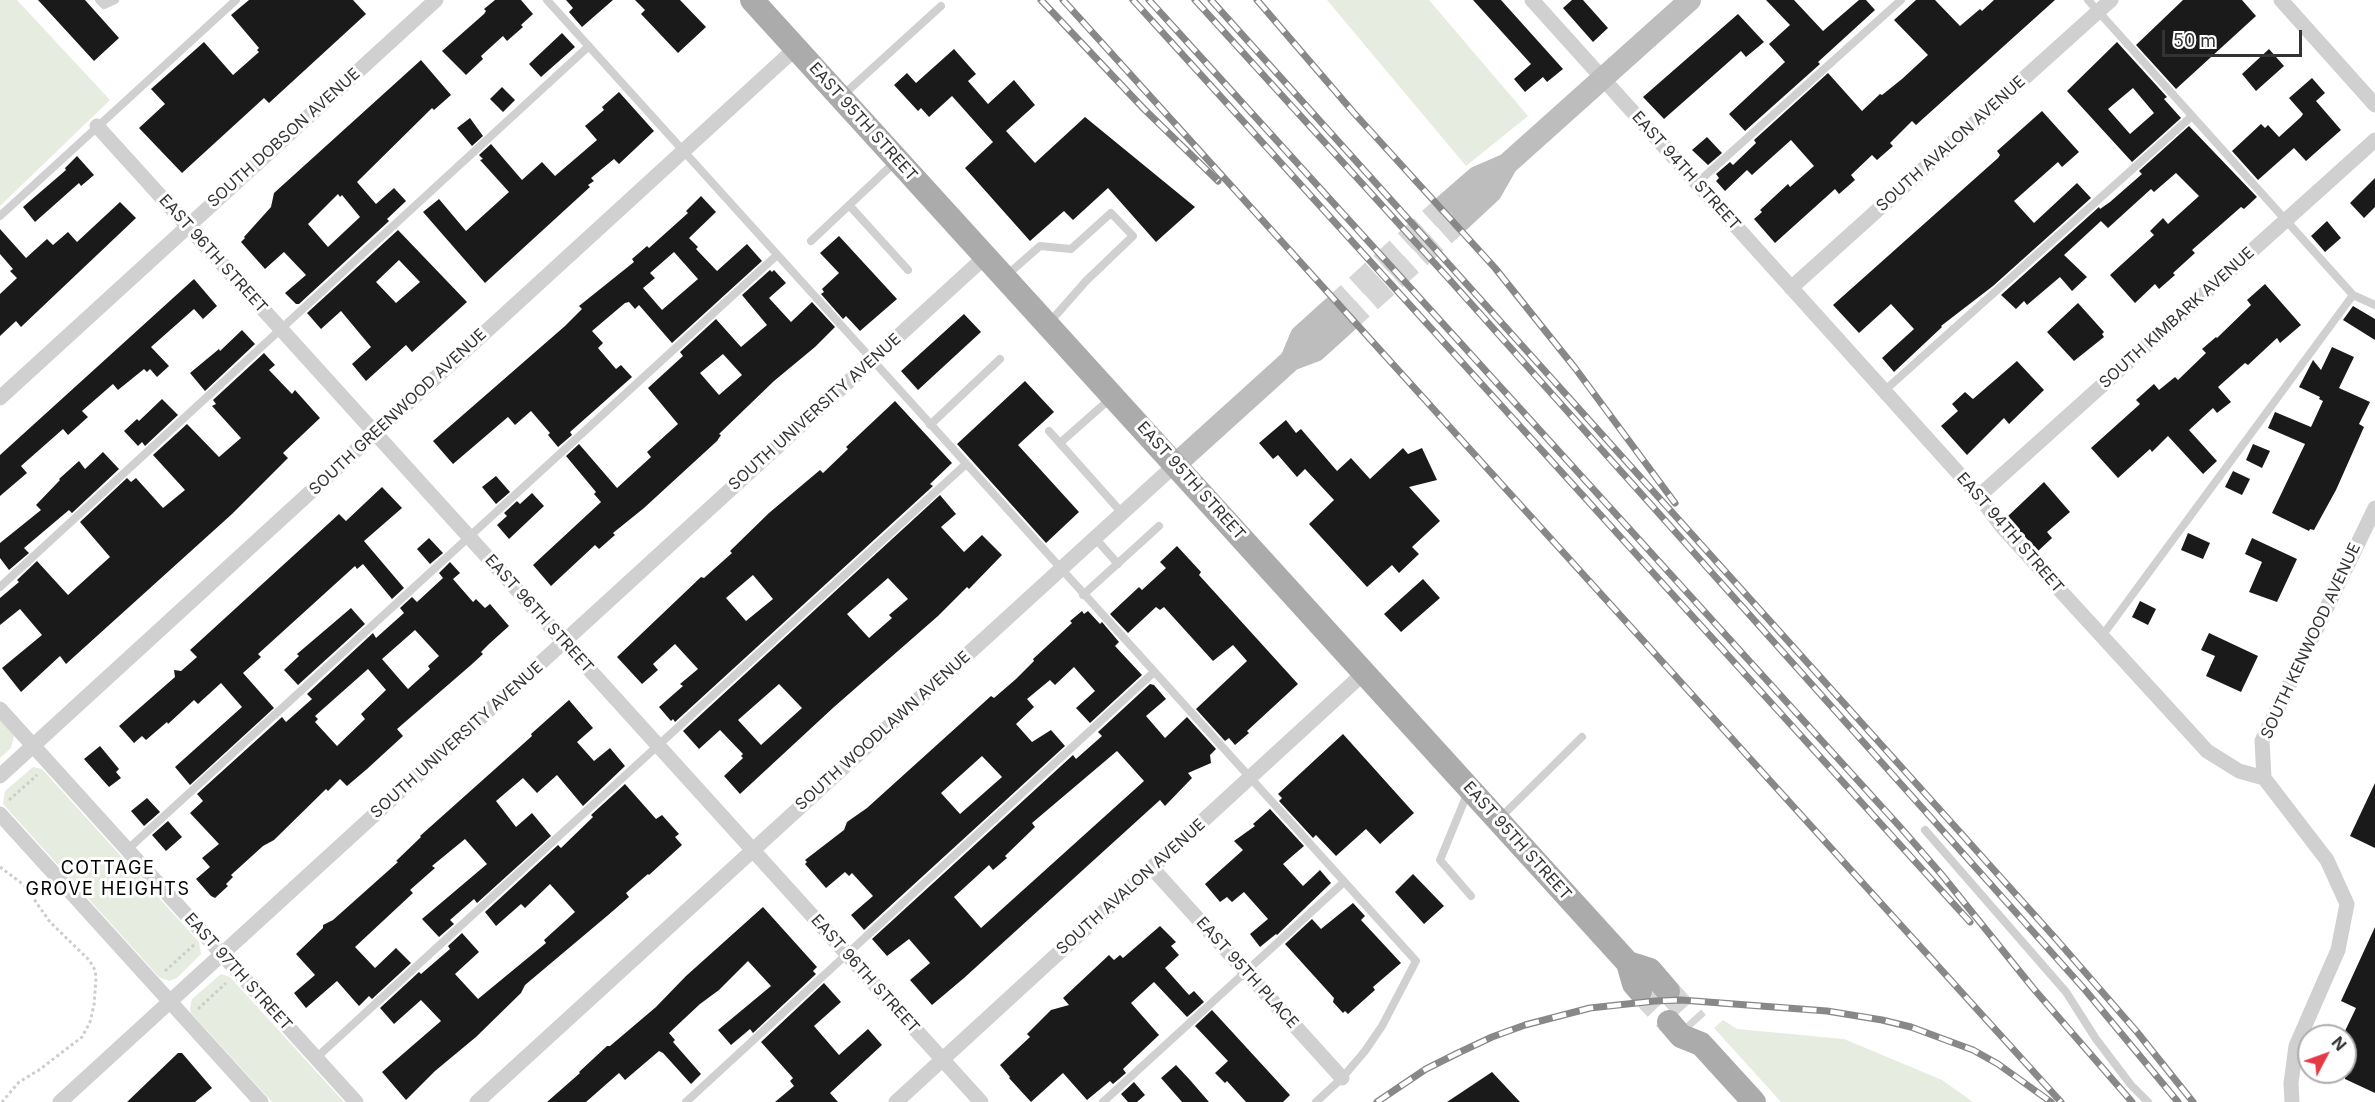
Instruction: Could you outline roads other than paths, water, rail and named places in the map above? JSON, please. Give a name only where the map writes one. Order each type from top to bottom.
[{"type":"main road","name":"EAST 95TH STREET","points":[[752,0],[1628,963],[1634,984],[1640,991]]},
{"type":"main road","name":"EAST 95TH STREET","points":[[1628,963],[1650,970],[1668,990]]},
{"type":"main road","points":[[1669,1022],[1681,1036],[1699,1033],[1754,1102]]},
{"type":"street","name":"SOUTH DOBSON AVENUE","points":[[0,398],[436,0]]},
{"type":"street","name":"EAST 94TH STREET","points":[[1532,0],[1979,496],[2003,528],[2207,751],[2239,771],[2264,778]]},
{"type":"street","points":[[1453,212],[1491,192],[1507,164],[1690,0]]},
{"type":"street","name":"SOUTH AVALON AVENUE","points":[[1791,288],[2111,0]]},
{"type":"street","points":[[2281,0],[2375,105]]},
{"type":"street","name":"SOUTH GREENWOOD AVENUE","points":[[0,776],[796,48]]},
{"type":"street","name":"EAST 96TH STREET","points":[[97,126],[981,1102]]},
{"type":"street","name":"SOUTH KIMBARK AVENUE","points":[[1979,496],[2375,140]]},
{"type":"street","name":"SOUTH UNIVERSITY AVENUE","points":[[60,1102],[986,256]]},
{"type":"street","name":"SOUTH WOODLAWN AVENUE","points":[[477,1102],[1290,360],[1301,336],[1339,315]]},
{"type":"street","name":"SOUTH KENWOOD AVENUE","points":[[2264,778],[2262,741],[2375,508]]},
{"type":"street","name":"SOUTH AVALON AVENUE","points":[[896,1102],[1365,672]]},
{"type":"street","name":"EAST 97TH STREET","points":[[0,709],[356,1102]]},
{"type":"street","points":[[2264,778],[2326,860],[2347,904],[2338,950],[2296,1046],[2291,1083],[2292,1102]]},
{"type":"street","points":[[3,809],[170,1002],[261,1102]]},
{"type":"street","name":"EAST 95TH PLACE","points":[[1152,868],[1342,1078]]},
{"type":"lane","points":[[99,0],[104,5],[115,0]]},
{"type":"lane","points":[[0,216],[236,0]]},
{"type":"lane","points":[[547,0],[1416,961],[1382,1026],[1342,1078],[1316,1102]]},
{"type":"lane","points":[[1697,183],[1901,0]]},
{"type":"lane","points":[[2088,0],[2354,295],[2375,305]]},
{"type":"lane","points":[[841,97],[941,6]]},
{"type":"lane","points":[[0,586],[589,46]]},
{"type":"lane","points":[[1884,391],[2192,116]]},
{"type":"lane","points":[[811,241],[898,160]]},
{"type":"lane","points":[[849,205],[908,270]]},
{"type":"lane","points":[[1005,277],[1040,246],[1071,249],[1111,213],[1133,236],[1086,281],[1048,324]]},
{"type":"lane","points":[[127,850],[777,255]]},
{"type":"lane","points":[[2102,636],[2354,295]]},
{"type":"lane","points":[[930,425],[1000,359]]},
{"type":"lane","points":[[1060,443],[1113,396]]},
{"type":"lane","points":[[1049,431],[1122,513]]},
{"type":"lane","points":[[316,1058],[966,464]]},
{"type":"lane","points":[[1083,595],[1160,526]]},
{"type":"lane","points":[[1095,538],[1118,564]]},
{"type":"lane","points":[[686,1102],[1154,672]]},
{"type":"lane","points":[[1498,819],[1582,737]]},
{"type":"lane","points":[[1470,788],[1440,860],[1471,896]]},
{"type":"lane","points":[[1925,830],[2066,992],[2103,1048],[2131,1085],[2148,1102]]},
{"type":"lane","points":[[1102,1102],[1344,882]]},
{"type":"tunnel","points":[[1332,308],[1446,204]]},
{"type":"tunnel","points":[[1346,323],[1461,220]]},
{"type":"tunnel","points":[[1640,991],[1669,1022]]},
{"type":"tunnel","points":[[1668,991],[1697,1023]]},
{"type":"railway","points":[[1041,0],[1144,109],[1218,181]]},
{"type":"railway","points":[[1063,0],[2061,1102]]},
{"type":"railway","points":[[1133,0],[1970,922]]},
{"type":"railway","points":[[1149,0],[1901,828],[2033,988],[2132,1102]]},
{"type":"railway","points":[[1195,0],[1449,279],[2086,991],[2178,1102]]},
{"type":"railway","points":[[1211,0],[2057,940],[2137,1032],[2193,1102]]},
{"type":"railway","points":[[1257,0],[1354,113],[1495,268],[1575,368],[1675,503]]},
{"type":"railway","points":[[1377,1102],[1426,1069],[1492,1037],[1525,1025],[1590,1008],[1681,1000],[1827,1011],[1911,1027],[1973,1050],[1998,1064],[2051,1102]]},
{"type":"district","name":"COTTAGE GROVE HEIGHTS","points":[[108,879]]}]
